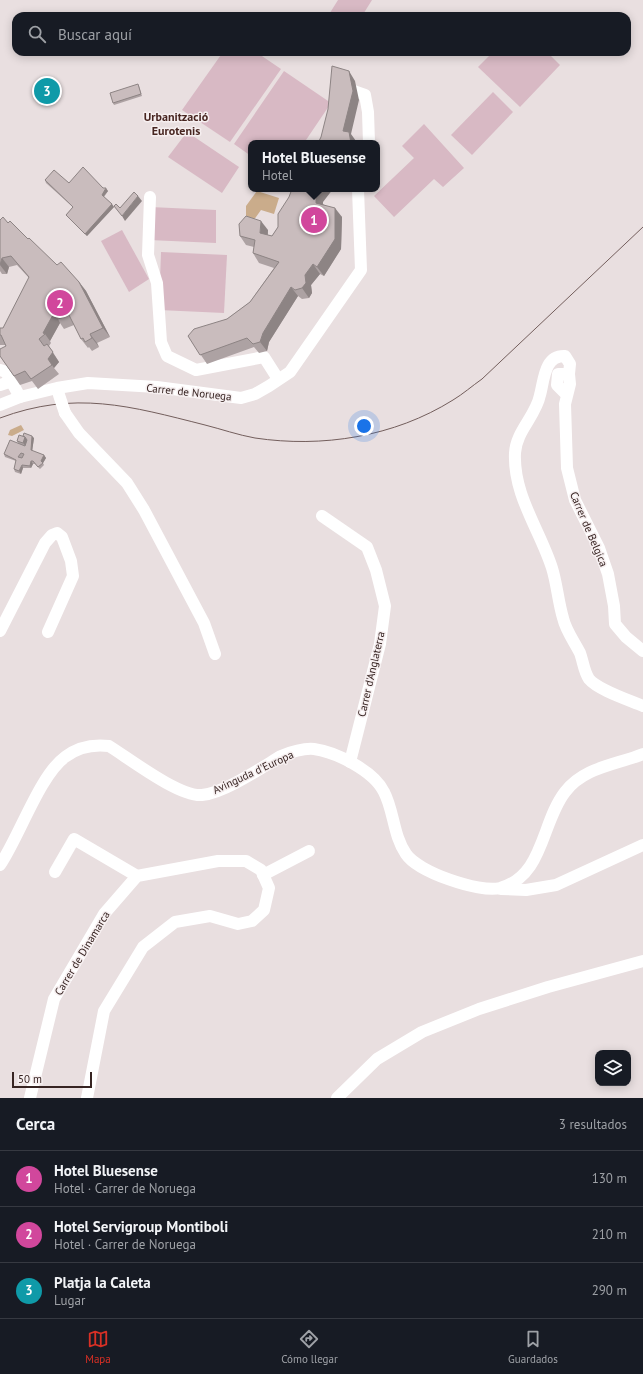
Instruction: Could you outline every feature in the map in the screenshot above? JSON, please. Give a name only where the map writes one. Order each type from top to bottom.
[{"type":"street","points":[[334,86],[365,95],[368,112],[369,140]]},
{"type":"street","name":"Carrer de Noruega","points":[[0,405],[20,397],[58,391],[88,383],[157,387],[241,398],[255,394],[290,372],[361,270],[358,192]]},
{"type":"street","points":[[150,197],[148,255],[157,283],[161,342],[167,356],[196,370],[264,357],[278,379]]},
{"type":"street","name":"Carrer de Belgica","points":[[643,651],[626,637],[615,624],[614,606],[608,574],[599,548],[575,500],[566,468],[565,404],[570,384],[570,364],[565,356],[560,356],[548,365],[543,379],[537,406],[518,438],[516,447],[517,475],[527,510],[552,569],[566,630],[580,654],[588,678],[599,687],[643,706]]},
{"type":"street","points":[[0,370],[6,372],[20,397]]},
{"type":"street","points":[[0,385],[12,381]]},
{"type":"street","points":[[58,391],[65,413],[79,433],[127,483],[144,510],[204,623],[215,654]]},
{"type":"street","name":"Carrer d'Anglaterra","points":[[322,516],[367,547],[376,570],[385,606],[380,644],[350,762]]},
{"type":"street","points":[[0,631],[45,544],[52,535],[57,533],[62,537],[71,561],[73,576],[48,632]]},
{"type":"street","name":"Avinguda d'Europa","points":[[0,865],[46,780],[64,757],[79,748],[100,745],[109,746],[175,788],[190,794],[202,795],[218,790],[281,756],[314,749],[350,762],[372,776],[380,784],[385,793],[400,844],[411,861],[461,885],[498,888],[520,878],[532,865],[556,807],[566,791],[589,772],[643,754]]},
{"type":"street","points":[[55,872],[74,840],[137,876],[225,861],[246,861],[261,870],[269,888],[264,910],[252,921],[238,924],[210,916],[175,922],[143,947],[104,1011],[87,1098]]},
{"type":"street","points":[[498,888],[526,890],[556,885],[643,846]]},
{"type":"street","points":[[263,875],[309,851]]},
{"type":"street","name":"Carrer de Dinamarca","points":[[30,1098],[54,999],[104,914],[137,876]]},
{"type":"street","points":[[337,1098],[377,1059],[422,1032],[479,1009],[541,989],[643,961]]},
{"type":"shaded area","points":[[338,0],[372,0],[364,12],[330,12]]},
{"type":"shaded area","points":[[220,56],[262,56],[281,69],[230,142],[182,110]]},
{"type":"shaded area","points":[[489,56],[551,56],[560,65],[520,107],[478,67]]},
{"type":"shaded area","points":[[284,71],[331,103],[306,140],[248,140],[248,154],[234,144]]},
{"type":"shaded area","points":[[493,92],[513,112],[472,155],[451,135]]},
{"type":"shaded area","points":[[424,124],[464,168],[443,187],[434,179],[394,217],[374,196],[380,192],[380,190],[414,158],[402,146]]},
{"type":"shaded area","points":[[187,132],[239,167],[222,193],[168,157]]},
{"type":"shaded area","points":[[256,192],[279,198],[274,214],[261,210],[253,221],[246,218],[246,206]]},
{"type":"shaded area","points":[[150,207],[216,210],[216,243],[149,240]]},
{"type":"shaded area","points":[[122,230],[149,279],[129,292],[101,241]]},
{"type":"shaded area","points":[[161,252],[227,255],[224,313],[159,310]]},
{"type":"shaded area","points":[[21,425],[24,430],[12,436],[8,435],[10,430]]},
{"type":"building","points":[[332,66],[349,71],[353,91],[343,131],[349,132],[350,140],[320,140],[328,109]]},
{"type":"building","points":[[138,84],[141,94],[113,103],[110,93]]},
{"type":"building","points":[[83,167],[103,188],[106,188],[102,195],[112,204],[85,234],[66,215],[73,207],[45,180],[54,170],[69,183]]},
{"type":"building","points":[[134,192],[138,196],[122,216],[114,206],[116,204],[120,208]]},
{"type":"building","points":[[291,192],[317,192],[316,203],[335,208],[335,239],[317,267],[313,264],[305,275],[306,283],[302,288],[295,290],[291,287],[263,333],[260,342],[253,344],[247,338],[200,355],[188,336],[194,329],[227,319],[250,302],[279,262],[253,253],[255,240],[240,236],[239,224],[246,216],[261,221],[260,233],[272,236],[278,227],[278,214]]},
{"type":"building","points":[[3,217],[8,223],[10,221],[57,265],[61,262],[79,282],[103,328],[90,334],[92,338],[85,342],[83,338],[81,339],[69,315],[58,319],[55,305],[50,311],[54,313],[43,333],[45,334],[39,339],[44,346],[47,344],[53,352],[48,359],[52,365],[31,379],[25,371],[14,376],[0,356],[0,349],[6,346],[0,335],[0,328],[3,328],[29,277],[11,256],[2,258],[0,265],[0,220]]},
{"type":"building","points":[[24,433],[32,436],[31,450],[44,455],[41,461],[43,463],[38,467],[33,461],[31,461],[30,466],[22,465],[19,471],[14,469],[16,460],[4,454],[10,440],[25,446],[27,440],[23,436]],"holes":[[[21,453],[24,454],[22,458],[18,457]]]},
{"type":"building","points":[[19,435],[25,437],[23,443],[17,441]]},
{"type":"tram line","points":[[0,418],[27,409],[78,403],[127,407],[178,418],[249,437],[280,441],[332,440],[357,437],[382,431],[407,423],[430,413],[457,398],[482,379],[643,227]]},
{"type":"place","name":"Platja la Caleta","points":[[47,91]]},
{"type":"place","name":"Hotel Bluesense","points":[[314,220]]},
{"type":"place","name":"Hotel Servigroup Montiboli","points":[[60,303]]},
{"type":"district","name":"Urbanització Eurotenis","points":[[176,123]]}]
